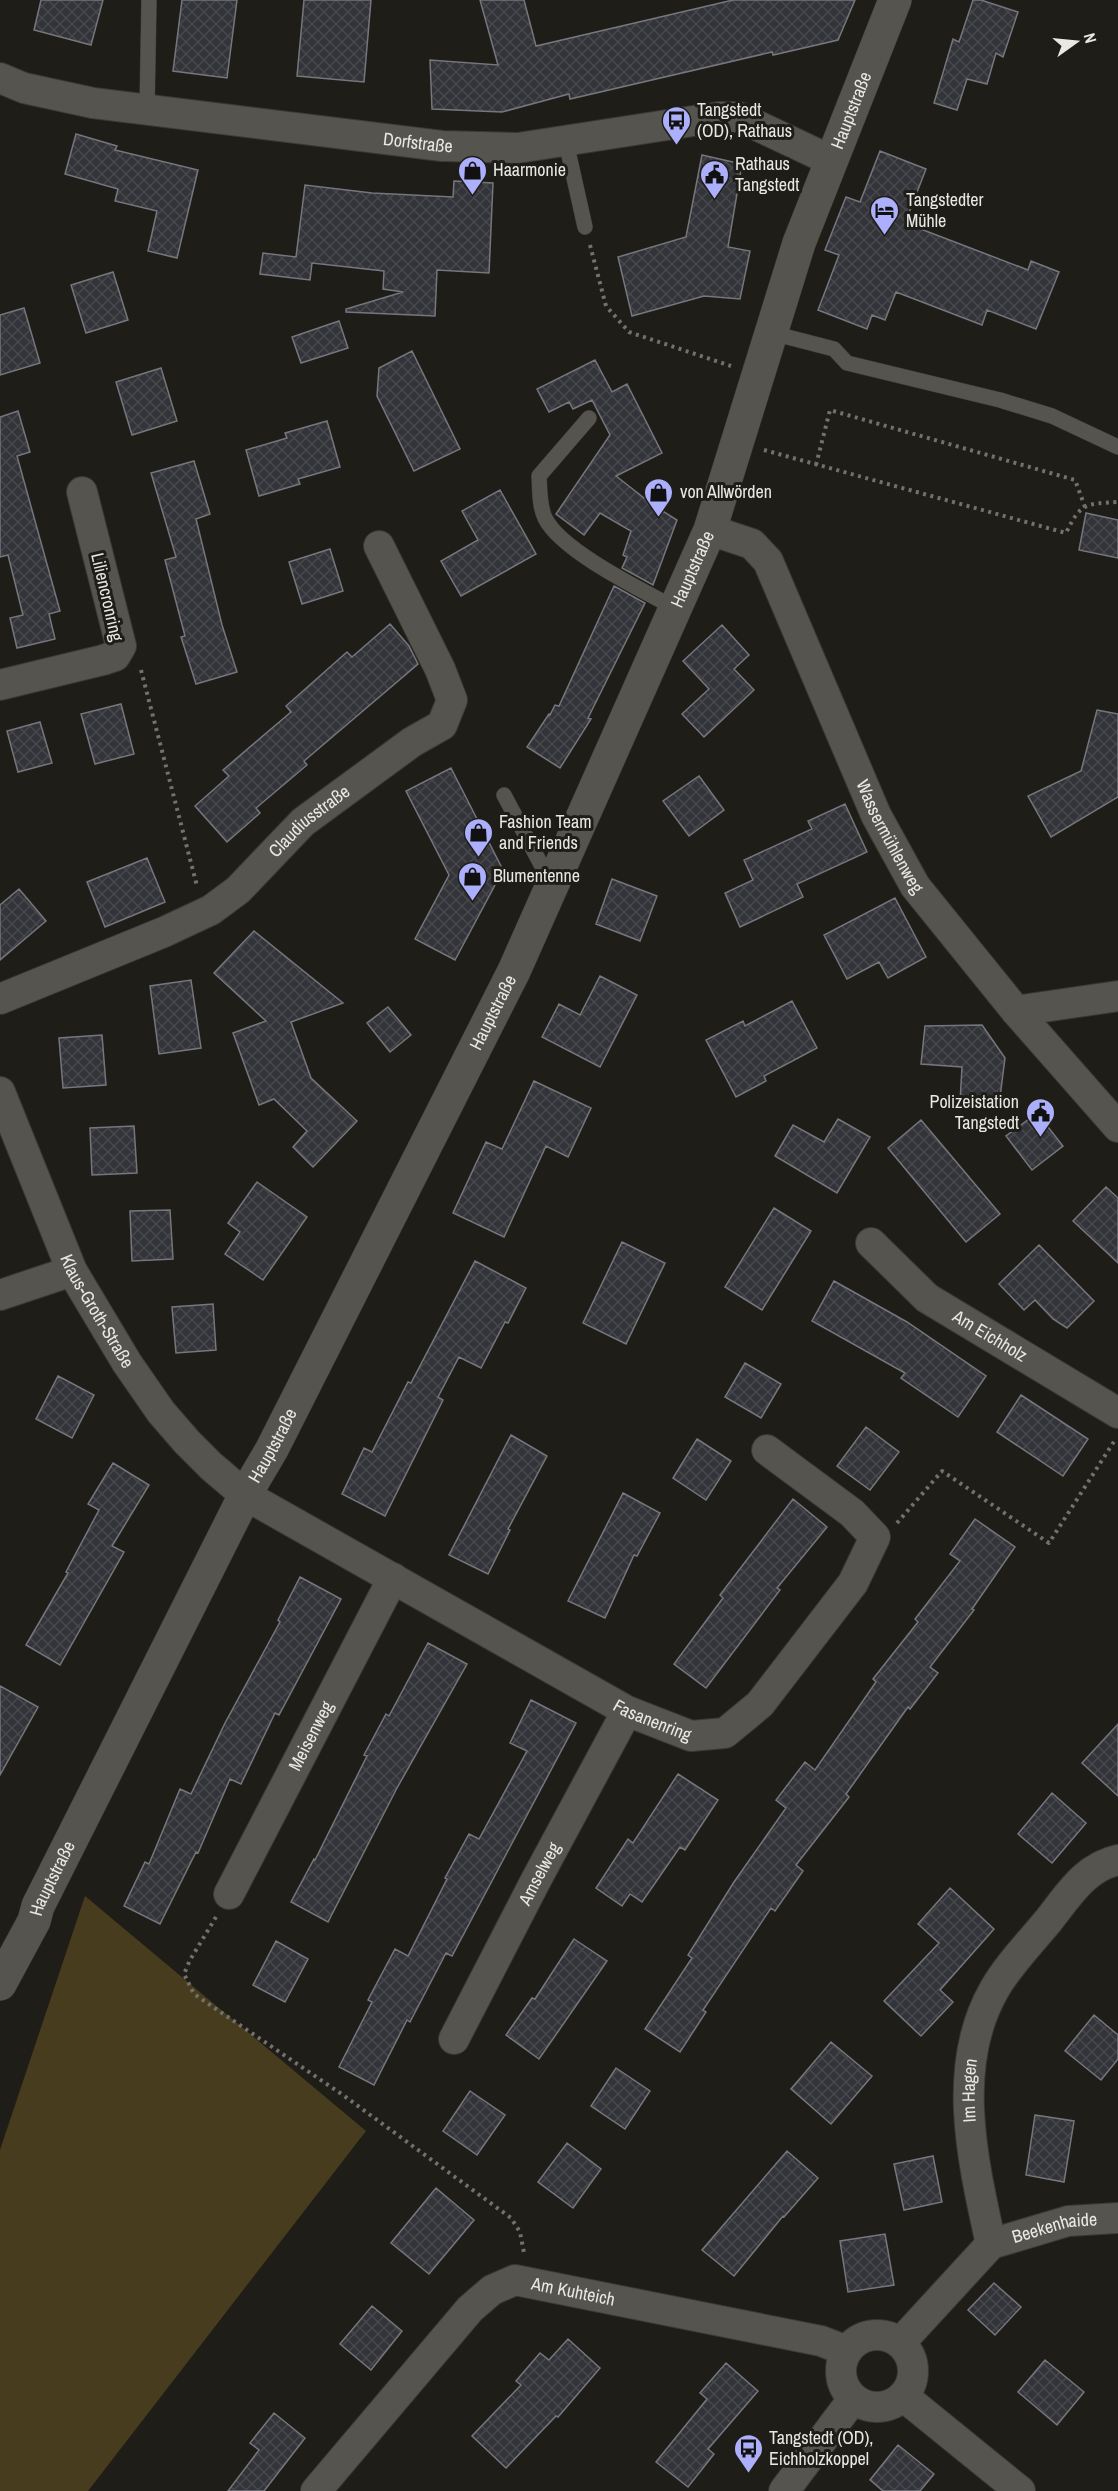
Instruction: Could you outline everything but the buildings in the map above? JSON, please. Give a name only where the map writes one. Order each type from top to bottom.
[{"type":"street","name":"Hauptstraße","points":[[0,1984],[34,1921],[38,1906],[245,1496],[272,1449],[514,971],[710,530],[799,243],[895,0]]},
{"type":"street","name":"Dorfstraße","points":[[8,87],[93,103],[442,146],[518,148],[719,117],[739,117],[830,160]]},
{"type":"street","name":"Liliencronring","points":[[0,685],[103,660],[115,656],[121,646],[82,492]]},
{"type":"street","name":"Wassermühlenweg","points":[[710,530],[752,544],[768,561],[866,794],[915,886],[1017,1011],[1118,1127]]},
{"type":"street","name":"Claudiusstraße","points":[[0,999],[165,932],[204,913],[238,890],[303,822],[412,742],[442,725],[452,700],[440,669],[379,546]]},
{"type":"street","points":[[1017,1011],[1118,996]]},
{"type":"street","name":"Klaus-Groth-Straße","points":[[0,1092],[72,1271],[127,1363],[160,1412],[211,1466],[245,1496]]},
{"type":"street","name":"Am Eichholz","points":[[871,1243],[927,1298],[1118,1413]]},
{"type":"street","points":[[0,1294],[72,1271]]},
{"type":"street","points":[[767,1449],[852,1513],[875,1537],[870,1548]]},
{"type":"street","name":"Fasanenring","points":[[245,1496],[627,1711],[692,1736],[725,1733],[760,1704],[853,1583],[870,1548]]},
{"type":"street","name":"Meisenweg","points":[[229,1894],[393,1578]]},
{"type":"street","name":"Amselweg","points":[[454,2039],[627,1711]]},
{"type":"street","name":"Im Hagen","points":[[991,2244],[978,2187],[970,2121],[969,2068],[975,2036],[984,2008],[995,1987],[1083,1877],[1107,1862],[1118,1860]]},
{"type":"street","name":"Beekenhaide","points":[[991,2244],[1068,2221],[1118,2218]]},
{"type":"street","points":[[900,2343],[991,2244]]},
{"type":"street","name":"Am Kuhteich","points":[[316,2491],[470,2309],[492,2290],[515,2280],[820,2342],[847,2351]]},
{"type":"street","points":[[879,2334],[900,2343],[908,2352],[913,2375],[903,2396],[891,2404],[878,2407],[865,2405],[853,2399],[844,2388],[841,2374],[842,2360],[857,2339],[879,2334]]},
{"type":"street","points":[[903,2396],[1020,2491]]},
{"type":"street","points":[[784,2491],[853,2399]]},
{"type":"lane","points":[[147,110],[149,0]]},
{"type":"lane","points":[[566,142],[585,226]]},
{"type":"lane","points":[[772,333],[834,349],[847,363],[1000,400],[1052,416],[1118,447]]},
{"type":"lane","points":[[589,418],[539,476],[541,504],[546,519],[562,539],[616,575],[675,608]]},
{"type":"lane","points":[[504,795],[552,885]]},
{"type":"path","points":[[585,226],[606,306],[629,332],[759,376]]},
{"type":"path","points":[[816,465],[830,410],[1075,480],[1084,507]]},
{"type":"path","points":[[737,443],[1066,533],[1076,511],[1090,504],[1118,502]]},
{"type":"path","points":[[146,688],[204,913]]},
{"type":"path","points":[[870,1548],[899,1522],[942,1471],[1049,1543],[1118,1436]]},
{"type":"path","points":[[229,1894],[184,1974],[194,1994],[343,2095],[511,2218],[520,2232],[525,2249],[515,2280]]},
{"type":"shaded area","points":[[85,1896],[366,2131],[88,2491],[0,2491],[0,2150]]},
{"type":"place","name":"Tangstedt (OD), Rathaus","points":[[676,146]]},
{"type":"place","name":"Haarmonie","points":[[472,196]]},
{"type":"place","name":"Rathaus Tangstedt","points":[[714,200]]},
{"type":"place","name":"Tangstedter Mühle","points":[[885,236]]},
{"type":"place","name":"von Allwörden","points":[[659,518]]},
{"type":"place","name":"Fashion Team and Friends","points":[[478,858]]},
{"type":"place","name":"Blumentenne","points":[[472,902]]},
{"type":"place","name":"Polizeistation Tangstedt","points":[[1040,1138]]},
{"type":"place","name":"Tangstedt (OD), Eichholzkoppel","points":[[748,2474]]}]
